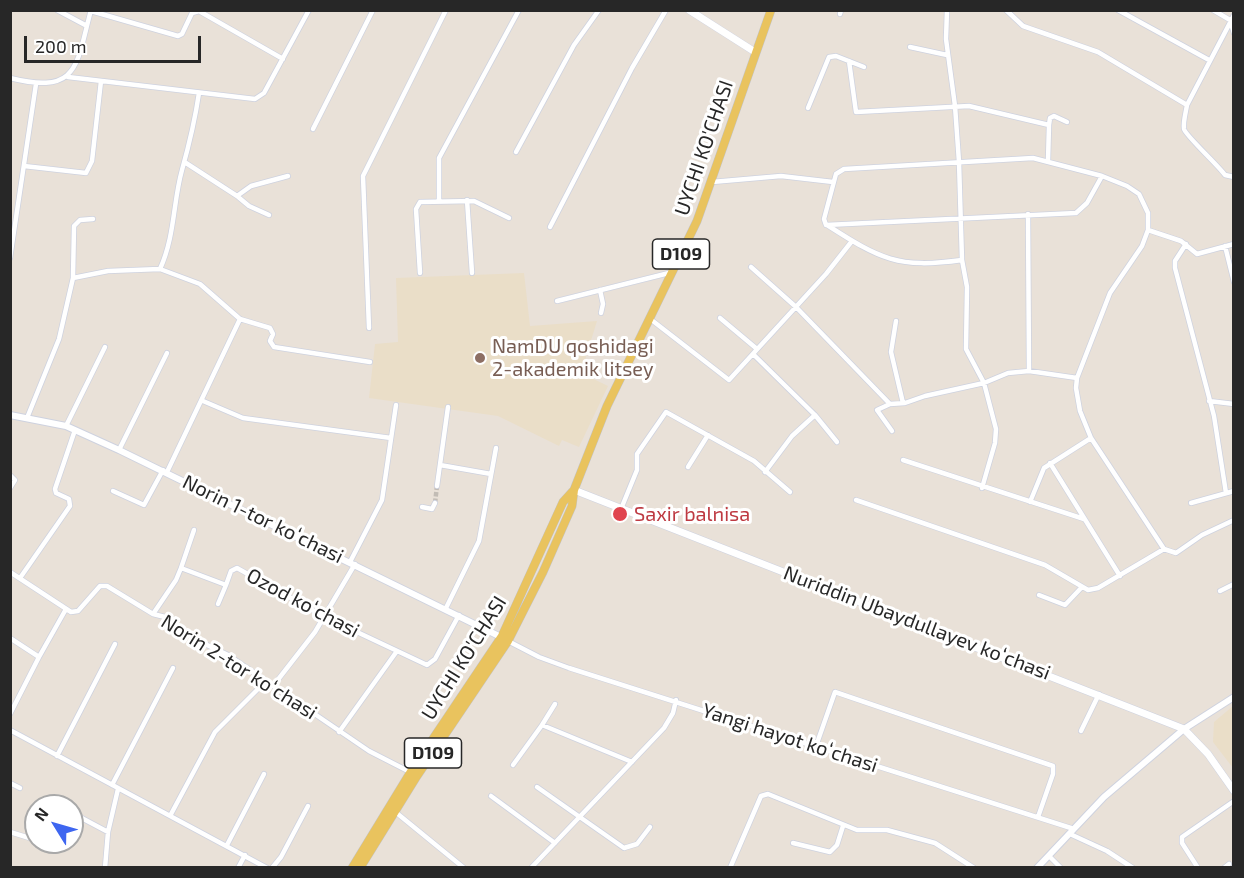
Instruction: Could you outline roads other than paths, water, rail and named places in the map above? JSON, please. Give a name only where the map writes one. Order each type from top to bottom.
[{"type":"main road","points":[[689,10],[755,52]]},
{"type":"main road","name":"UYCHI KO'CHASI","points":[[360,867],[413,775],[505,638],[543,572],[572,506],[574,490],[607,406],[673,272],[712,182],[771,10]]},
{"type":"main road","name":"Nuriddin Ubaydullayev koʻchasi","points":[[574,490],[1184,729],[1208,754],[1233,791]]},
{"type":"main road","name":"UYCHI KO'CHASI","points":[[352,867],[392,809]]},
{"type":"street","points":[[57,10],[87,26]]},
{"type":"street","points":[[68,76],[255,99],[264,93],[309,10]]},
{"type":"street","points":[[313,129],[373,10]]},
{"type":"street","points":[[369,328],[363,176],[446,10]]},
{"type":"street","points":[[439,201],[439,158],[519,10]]},
{"type":"street","points":[[516,152],[574,45],[599,10]]},
{"type":"street","points":[[550,227],[632,68],[666,10]]},
{"type":"street","points":[[947,10],[947,55],[955,106],[959,162],[962,260],[967,281],[966,349],[984,383],[996,436],[982,488]]},
{"type":"street","points":[[1006,10],[1027,28],[1098,52],[1186,105]]},
{"type":"street","points":[[1118,10],[1209,60]]},
{"type":"street","points":[[1213,10],[1230,20],[1233,33]]},
{"type":"street","points":[[10,78],[36,84],[58,82],[68,76],[78,60],[91,11],[178,36],[192,13],[199,11],[283,59]]},
{"type":"street","points":[[1233,15],[1186,105],[1184,129],[1187,135],[1214,159],[1225,175],[1233,177]]},
{"type":"street","points":[[910,47],[947,55]]},
{"type":"street","points":[[808,108],[829,57],[836,56],[864,67]]},
{"type":"street","points":[[849,61],[853,106],[856,112],[955,106],[986,108],[1048,125]]},
{"type":"street","points":[[24,166],[86,173],[92,161],[102,81]]},
{"type":"street","points":[[10,258],[36,84]]},
{"type":"street","points":[[160,269],[167,249],[199,93]]},
{"type":"street","points":[[1048,161],[1050,118],[1054,116],[1067,122]]},
{"type":"street","points":[[826,225],[825,215],[833,182],[837,171],[844,169],[1033,158],[1102,176],[1127,186],[1139,194],[1148,213],[1148,230],[1142,246],[1110,294],[1077,378],[1080,411],[1091,438],[1164,549],[1176,553],[1202,535],[1233,520]]},
{"type":"street","points":[[186,163],[249,206],[269,215]]},
{"type":"street","points":[[237,196],[251,186],[288,176]]},
{"type":"street","points":[[712,182],[781,176],[833,182]]},
{"type":"street","points":[[826,225],[1076,213],[1082,210],[1102,176]]},
{"type":"street","points":[[467,200],[472,273]]},
{"type":"street","points":[[420,273],[417,205],[420,202],[467,200],[477,202],[509,218]]},
{"type":"street","points":[[1028,214],[1029,371]]},
{"type":"street","points":[[27,418],[59,339],[73,278],[74,226],[80,220],[93,219]]},
{"type":"street","points":[[826,225],[891,260],[936,264],[962,260]]},
{"type":"street","points":[[1148,230],[1186,244],[1197,254],[1233,244]]},
{"type":"street","points":[[649,318],[727,380],[796,307],[852,241]]},
{"type":"street","points":[[1186,244],[1175,261],[1175,268],[1209,401],[1226,493]]},
{"type":"street","points":[[1224,246],[1233,282]]},
{"type":"street","points":[[751,267],[796,307],[890,404]]},
{"type":"street","points":[[73,278],[108,271],[160,269],[200,284],[240,319],[270,328],[273,334],[270,341],[278,348],[370,362]]},
{"type":"street","points":[[557,301],[673,272]]},
{"type":"street","points":[[600,290],[603,304],[601,313]]},
{"type":"street","points":[[720,318],[758,349]]},
{"type":"street","points":[[113,491],[144,505],[202,401],[240,319]]},
{"type":"street","points":[[896,321],[891,352],[903,403]]},
{"type":"street","points":[[66,426],[105,347]]},
{"type":"street","points":[[119,450],[167,353]]},
{"type":"street","points":[[753,354],[815,415],[837,442]]},
{"type":"street","points":[[892,431],[877,410],[890,404],[903,403],[984,383],[998,376],[1029,371],[1077,378]]},
{"type":"street","points":[[202,401],[243,418],[391,438]]},
{"type":"street","points":[[1209,401],[1233,404]]},
{"type":"street","points":[[273,687],[324,616],[380,507],[396,405]]},
{"type":"street","points":[[438,486],[448,407]]},
{"type":"street","points":[[621,509],[637,470],[638,454],[664,413],[668,412],[754,461],[790,492]]},
{"type":"street","name":"Norin 1-tor koʻchasi","points":[[10,415],[66,426],[75,430],[165,471],[505,638]]},
{"type":"street","points":[[765,472],[792,436],[815,415]]},
{"type":"street","points":[[20,578],[70,506],[69,499],[56,493],[55,489],[75,430]]},
{"type":"street","points":[[688,467],[708,435]]},
{"type":"street","points":[[1030,502],[1041,471],[1091,438]]},
{"type":"street","points":[[446,608],[479,541],[496,448]]},
{"type":"street","points":[[903,460],[982,488],[1084,519]]},
{"type":"street","points":[[1050,463],[1120,576]]},
{"type":"street","points":[[440,465],[491,474]]},
{"type":"street","points":[[10,475],[15,480],[10,488]]},
{"type":"street","points":[[1191,503],[1233,490]]},
{"type":"street","points":[[856,500],[1045,565],[1082,587],[1093,590],[1164,549]]},
{"type":"street","points":[[422,507],[432,509],[435,503]]},
{"type":"street","points":[[153,614],[176,580],[194,530]]},
{"type":"street","name":"Ozod koʻchasi","points":[[181,568],[226,585],[232,570],[237,568],[324,616],[423,664],[432,663],[459,614]]},
{"type":"street","points":[[10,572],[66,609],[10,714]]},
{"type":"street","points":[[1220,591],[1233,584]]},
{"type":"street","name":"Norin 2-tor koʻchasi","points":[[66,609],[71,612],[78,611],[97,589],[104,585],[153,614],[174,622],[320,715],[339,732],[413,775]]},
{"type":"street","points":[[218,604],[226,585]]},
{"type":"street","points":[[1039,595],[1065,605],[1082,587]]},
{"type":"street","points":[[10,638],[39,657]]},
{"type":"street","name":"Yangi hayot koʻchasi","points":[[505,638],[539,657],[1038,817],[1072,831],[1133,867]]},
{"type":"street","points":[[57,756],[115,644]]},
{"type":"street","points":[[339,732],[397,651]]},
{"type":"street","points":[[112,785],[173,668]]},
{"type":"street","points":[[170,816],[215,732],[266,681]]},
{"type":"street","points":[[816,746],[835,692],[1053,766],[1054,771],[1038,817]]},
{"type":"street","points":[[1081,731],[1099,694]]},
{"type":"street","points":[[1037,867],[1104,797],[1184,729],[1233,697]]},
{"type":"street","points":[[531,867],[664,728],[674,713],[676,700]]},
{"type":"street","points":[[513,765],[555,704]]},
{"type":"street","points":[[542,725],[632,762]]},
{"type":"street","points":[[11,733],[267,867]]},
{"type":"street","points":[[226,845],[264,774]]},
{"type":"street","points":[[10,783],[20,788]]},
{"type":"street","points":[[537,787],[624,848],[637,844],[650,827]]},
{"type":"street","points":[[105,867],[108,832],[118,789]]},
{"type":"street","points":[[730,867],[764,794],[843,825],[865,831],[887,830],[935,843],[974,867]]},
{"type":"street","points":[[491,796],[555,843]]},
{"type":"street","points":[[1198,867],[1182,843],[1182,837],[1233,801]]},
{"type":"street","points":[[272,867],[281,857],[308,806]]},
{"type":"street","points":[[392,809],[464,867]]},
{"type":"street","points":[[84,818],[108,832]]},
{"type":"street","points":[[793,843],[830,852],[837,845],[843,825]]},
{"type":"street","points":[[238,867],[245,855]]},
{"type":"street","points":[[1049,856],[1061,867]]},
{"type":"tunnel","points":[[435,503],[437,486]]},
{"type":"place","name":"NamDU qoshidagi 2-akademik litsey","points":[[480,358]]},
{"type":"place","name":"Saxir balnisa","points":[[620,514]]}]
